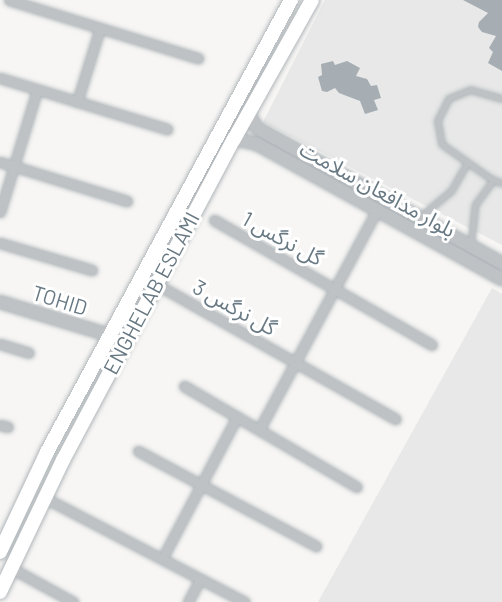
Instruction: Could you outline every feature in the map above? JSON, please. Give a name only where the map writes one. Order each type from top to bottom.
[{"type":"main road","name":"ENGHELAB ESLAMI","points":[[0,552],[47,452],[162,235],[291,0]]},
{"type":"main road","name":"ENGHELAB ESLAMI","points":[[0,591],[63,460],[178,242],[312,0]]},
{"type":"main road","points":[[281,19],[297,27]]},
{"type":"main road","points":[[162,235],[178,242]]},
{"type":"main road","points":[[47,452],[63,460]]},
{"type":"street","points":[[9,0],[198,58]]},
{"type":"street","points":[[77,102],[100,28]]},
{"type":"street","points":[[0,78],[167,129]]},
{"type":"street","points":[[0,212],[38,90]]},
{"type":"street","name":"بلوار مدافعان سلامت","points":[[248,113],[251,122],[264,131],[502,263]]},
{"type":"street","points":[[257,144],[258,134],[264,131]]},
{"type":"street","name":"بلوار مدافعان سلامت","points":[[234,139],[257,144],[502,279]]},
{"type":"street","points":[[0,162],[127,201]]},
{"type":"street","points":[[259,430],[377,210]]},
{"type":"street","name":"گل نرگس 1","points":[[214,220],[432,345]]},
{"type":"street","points":[[0,243],[92,270]]},
{"type":"street","name":"گل نرگس 3","points":[[156,284],[396,419]]},
{"type":"street","name":"TOHID","points":[[0,302],[109,335]]},
{"type":"street","points":[[0,345],[29,353]]},
{"type":"street","points":[[184,386],[357,486]]},
{"type":"street","points":[[162,559],[237,417]]},
{"type":"street","points":[[138,451],[316,546]]},
{"type":"street","points":[[45,498],[245,602]]},
{"type":"street","points":[[11,568],[73,602]]},
{"type":"street","points":[[188,602],[200,579]]},
{"type":"lane","points":[[502,99],[471,90],[449,99],[438,121],[442,144],[493,180],[502,183]]},
{"type":"lane","points":[[419,217],[451,191],[467,163]]},
{"type":"lane","points":[[471,245],[475,205],[493,180]]},
{"type":"shaded area","points":[[325,0],[502,0],[502,245],[263,122]]},
{"type":"shaded area","points":[[492,288],[502,294],[502,602],[318,602]]},
{"type":"building","points":[[463,0],[502,0],[502,71],[488,63],[493,52],[489,48],[496,36],[482,32],[478,27],[479,22],[488,13]]},
{"type":"building","points":[[333,61],[335,65],[347,61],[360,68],[356,76],[367,79],[371,86],[377,85],[381,98],[374,100],[378,110],[365,114],[360,101],[339,93],[335,88],[327,92],[322,91],[318,77],[322,75],[321,64]]}]
